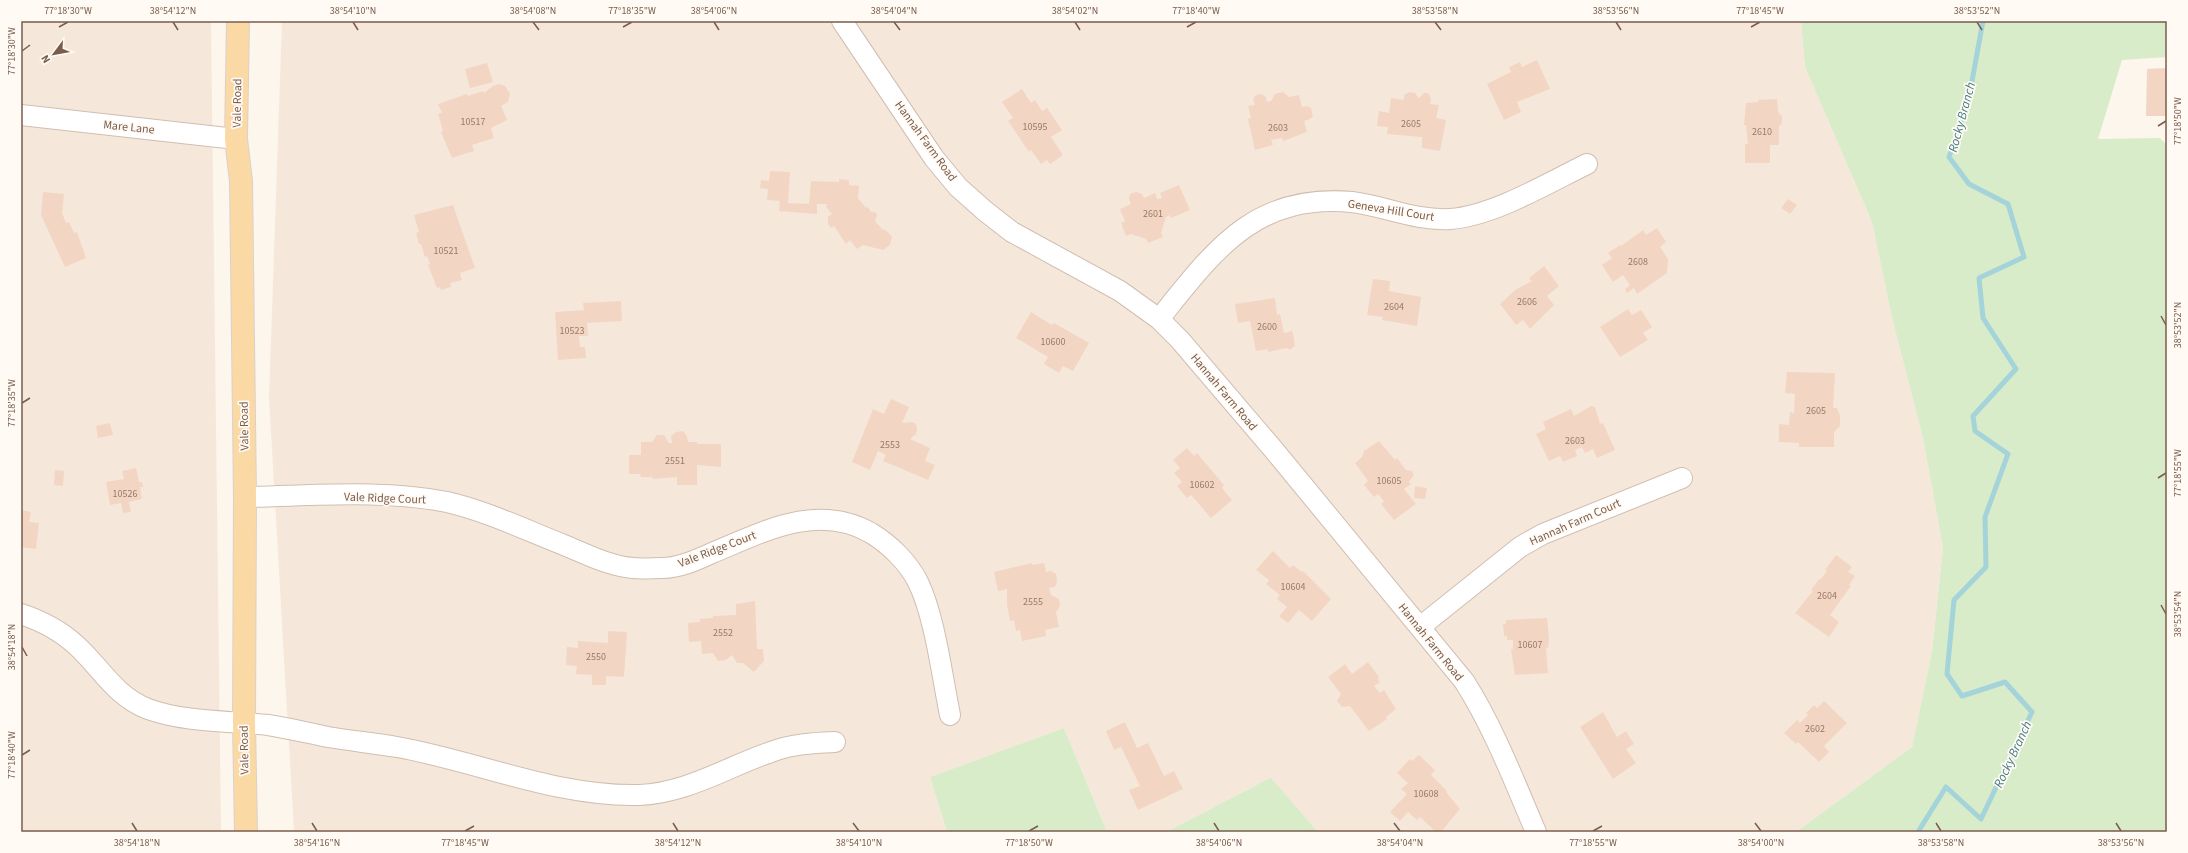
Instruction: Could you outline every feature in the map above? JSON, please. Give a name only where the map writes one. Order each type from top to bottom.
[{"type":"main road","name":"Vale Road","points":[[238,21],[236,139],[241,181],[245,497],[244,723],[246,832]]},
{"type":"street","name":"Hannah Farm Road","points":[[842,21],[934,158],[964,192],[1012,232],[1120,290],[1159,319],[1180,340],[1273,449],[1464,681],[1478,702],[1536,832]]},
{"type":"street","name":"Mare Lane","points":[[21,115],[236,139]]},
{"type":"street","name":"Geneva Hill Court","points":[[1159,319],[1193,278],[1228,240],[1246,225],[1266,214],[1289,206],[1321,202],[1351,202],[1403,214],[1427,218],[1450,219],[1473,215],[1495,208],[1587,164]]},
{"type":"street","name":"Hannah Farm Court","points":[[1420,627],[1520,547],[1543,534],[1682,478]]},
{"type":"street","name":"Vale Ridge Court","points":[[245,497],[387,496],[414,497],[448,502],[495,518],[598,560],[632,568],[669,568],[701,558],[774,527],[801,520],[833,519],[871,533],[897,553],[917,581],[928,612],[950,715]]},
{"type":"street","points":[[21,614],[40,620],[61,632],[79,647],[110,683],[126,697],[146,708],[167,715],[244,723],[398,747],[564,788],[603,793],[640,795],[669,791],[690,786],[772,751],[805,743],[835,742]]},
{"type":"shaded area","points":[[21,21],[211,21],[221,832],[21,832]]},
{"type":"shaded area","points":[[282,21],[1801,21],[1805,67],[1872,222],[1892,318],[1923,438],[1943,548],[1932,652],[1912,747],[1796,832],[1318,832],[1270,778],[1166,832],[1107,832],[1064,728],[930,777],[947,832],[294,832],[269,398]]},
{"type":"green space","points":[[1801,21],[2167,21],[2167,57],[2122,60],[2098,139],[2160,138],[2167,145],[2167,832],[1796,832],[1912,747],[1932,652],[1943,548],[1923,438],[1892,318],[1872,222],[1805,67]]},
{"type":"green space","points":[[1064,728],[1107,832],[947,832],[930,777]]},
{"type":"green space","points":[[1270,778],[1318,832],[1166,832]]},
{"type":"building","points":[[1537,60],[1550,89],[1517,102],[1521,112],[1504,120],[1487,84],[1511,72],[1509,67],[1520,62],[1522,67]]},
{"type":"building","points":[[487,63],[493,82],[470,88],[465,69]]},
{"type":"building","points":[[2167,68],[2167,116],[2146,116],[2147,69]]},
{"type":"building","points":[[499,84],[505,86],[510,94],[508,102],[501,106],[507,120],[491,128],[494,138],[472,145],[474,151],[452,158],[441,132],[443,131],[438,114],[442,113],[438,104],[467,94],[468,96],[483,91],[484,93],[493,86]]},
{"type":"building","points":[[1022,89],[1031,103],[1035,100],[1042,111],[1047,108],[1062,130],[1051,137],[1063,155],[1050,164],[1047,160],[1041,164],[1031,150],[1029,152],[1008,121],[1013,118],[1002,102]]},
{"type":"building","points":[[1283,92],[1289,97],[1299,95],[1302,107],[1307,106],[1311,108],[1313,116],[1304,121],[1307,132],[1283,141],[1282,138],[1271,140],[1273,145],[1255,150],[1248,119],[1251,118],[1248,106],[1255,105],[1253,99],[1256,95],[1261,94],[1266,97],[1267,102],[1271,101],[1275,94]]},
{"type":"building","points":[[1409,92],[1415,93],[1419,98],[1424,93],[1428,93],[1431,98],[1430,104],[1439,105],[1436,118],[1446,120],[1440,151],[1422,148],[1422,137],[1387,134],[1388,127],[1377,126],[1379,111],[1389,113],[1391,98],[1404,100],[1404,95]]},
{"type":"building","points":[[1777,99],[1778,112],[1782,116],[1782,123],[1779,126],[1779,145],[1770,145],[1770,163],[1745,163],[1745,144],[1748,144],[1746,125],[1744,125],[1746,103],[1758,102],[1758,100]]},
{"type":"building","points":[[770,171],[790,172],[788,203],[809,204],[811,181],[839,182],[839,179],[849,180],[849,185],[859,186],[858,198],[866,208],[868,207],[871,212],[875,212],[877,215],[875,221],[892,237],[890,245],[883,250],[863,245],[857,249],[850,240],[846,244],[834,226],[831,228],[828,224],[828,217],[832,214],[826,207],[827,204],[817,204],[817,214],[779,211],[780,201],[767,200],[768,189],[760,188],[761,180],[769,181]]},
{"type":"building","points":[[1179,185],[1190,210],[1171,218],[1170,215],[1166,217],[1161,233],[1163,237],[1148,243],[1146,239],[1131,234],[1126,236],[1121,223],[1125,221],[1120,209],[1131,204],[1129,200],[1130,194],[1136,192],[1142,194],[1144,198],[1155,193],[1157,199],[1162,198],[1160,193]]},
{"type":"building","points":[[43,192],[64,194],[62,213],[66,223],[69,222],[74,233],[77,232],[86,258],[65,267],[41,215]]},
{"type":"building","points":[[1788,199],[1797,205],[1790,214],[1781,208]]},
{"type":"building","points":[[453,205],[475,268],[460,273],[462,280],[450,283],[451,287],[441,290],[440,287],[437,288],[428,265],[430,264],[427,256],[425,257],[421,244],[419,244],[416,233],[419,232],[414,215]]},
{"type":"building","points":[[1657,228],[1666,242],[1660,247],[1668,259],[1667,273],[1637,294],[1634,288],[1627,293],[1625,289],[1630,285],[1623,275],[1613,282],[1602,265],[1612,258],[1608,253],[1620,245],[1621,246],[1643,230],[1646,235]]},
{"type":"building","points":[[1544,266],[1559,286],[1547,296],[1554,305],[1530,329],[1523,320],[1516,325],[1500,304],[1515,290],[1532,281],[1529,278]]},
{"type":"building","points":[[1373,279],[1390,281],[1389,291],[1421,297],[1417,326],[1382,320],[1383,317],[1367,315]]},
{"type":"building","points":[[1275,298],[1277,315],[1280,314],[1284,333],[1292,331],[1295,346],[1290,350],[1287,348],[1268,352],[1268,349],[1256,351],[1250,321],[1238,323],[1235,304]]},
{"type":"building","points":[[621,301],[622,321],[587,323],[588,336],[579,336],[580,347],[585,347],[586,358],[558,360],[555,312],[584,310],[583,303]]},
{"type":"building","points":[[1628,309],[1632,315],[1641,310],[1652,327],[1643,333],[1648,340],[1620,357],[1600,327]]},
{"type":"building","points":[[1031,312],[1052,325],[1054,323],[1089,343],[1073,371],[1063,366],[1059,373],[1044,364],[1048,357],[1016,338]]},
{"type":"building","points":[[1787,372],[1835,373],[1833,408],[1837,408],[1840,416],[1840,426],[1834,432],[1834,447],[1799,447],[1799,443],[1779,442],[1779,424],[1789,425],[1790,412],[1794,413],[1795,394],[1785,393]]},
{"type":"building","points":[[891,399],[909,407],[902,423],[912,422],[916,424],[916,434],[910,439],[930,448],[925,461],[935,465],[928,480],[883,461],[886,455],[878,451],[870,470],[852,462],[873,409],[884,414]]},
{"type":"building","points":[[1591,406],[1595,407],[1600,424],[1603,423],[1615,450],[1597,458],[1593,449],[1585,453],[1582,447],[1575,450],[1577,456],[1563,462],[1560,456],[1549,461],[1536,434],[1546,429],[1543,422],[1571,409],[1574,416]]},
{"type":"building","points":[[110,423],[113,435],[98,438],[96,426]]},
{"type":"building","points":[[683,431],[687,436],[688,442],[697,442],[697,444],[721,444],[721,467],[697,465],[697,485],[677,485],[677,477],[653,479],[652,477],[640,477],[641,474],[629,474],[629,455],[641,455],[641,442],[652,442],[657,435],[664,435],[669,443],[672,443],[671,436],[676,432]]},
{"type":"building","points":[[1379,441],[1395,460],[1397,458],[1406,470],[1412,471],[1414,475],[1409,482],[1411,484],[1404,489],[1416,504],[1394,520],[1381,504],[1384,501],[1378,494],[1374,497],[1364,485],[1368,481],[1355,463],[1362,457],[1364,451]]},
{"type":"building","points":[[1187,448],[1194,456],[1197,453],[1224,485],[1222,488],[1232,500],[1211,518],[1191,495],[1187,498],[1177,486],[1182,482],[1174,473],[1180,468],[1173,460]]},
{"type":"building","points":[[136,468],[139,482],[142,482],[143,487],[140,487],[142,499],[129,502],[131,512],[123,513],[121,503],[110,505],[106,482],[124,479],[122,471]]},
{"type":"building","points":[[55,470],[64,471],[63,486],[54,485]]},
{"type":"building","points":[[1415,486],[1427,488],[1425,499],[1414,498]]},
{"type":"building","points":[[21,510],[31,512],[29,522],[39,523],[36,549],[21,547]]},
{"type":"building","points":[[1273,551],[1290,568],[1293,565],[1302,572],[1303,571],[1331,599],[1312,621],[1299,610],[1288,623],[1279,616],[1287,607],[1277,599],[1280,595],[1266,584],[1269,580],[1256,570]]},
{"type":"building","points":[[1836,555],[1852,567],[1848,572],[1855,576],[1849,585],[1851,586],[1830,615],[1839,622],[1829,637],[1795,613],[1813,591],[1811,590],[1827,571],[1825,570]]},
{"type":"building","points":[[1032,563],[1032,565],[1044,563],[1046,572],[1051,571],[1056,574],[1057,582],[1055,587],[1049,588],[1051,595],[1059,599],[1060,606],[1056,612],[1059,627],[1045,630],[1046,636],[1022,641],[1020,630],[1016,631],[1014,620],[1010,621],[1007,605],[1007,589],[998,591],[994,572]]},
{"type":"building","points":[[755,601],[757,649],[763,649],[764,661],[754,672],[743,663],[737,663],[732,655],[726,660],[718,661],[713,653],[702,654],[701,641],[689,642],[688,623],[700,622],[700,619],[713,618],[713,616],[736,615],[736,604]]},
{"type":"building","points":[[1547,618],[1549,638],[1548,648],[1546,648],[1548,673],[1515,675],[1511,649],[1513,649],[1513,640],[1507,640],[1507,636],[1504,636],[1503,624],[1506,624],[1506,620]]},
{"type":"building","points":[[608,631],[627,632],[624,677],[606,676],[606,685],[592,685],[592,675],[576,674],[577,666],[566,665],[567,647],[578,648],[578,641],[608,643]]},
{"type":"building","points":[[1368,662],[1379,677],[1378,679],[1380,682],[1374,686],[1380,693],[1384,690],[1396,709],[1386,717],[1387,719],[1369,731],[1350,706],[1342,707],[1337,701],[1341,694],[1328,677],[1345,664],[1352,674]]},
{"type":"building","points":[[1824,701],[1847,723],[1824,746],[1829,752],[1819,762],[1798,742],[1796,744],[1784,733],[1797,720],[1800,723],[1808,715],[1806,713],[1814,705],[1817,708]]},
{"type":"building","points":[[1603,712],[1617,737],[1626,731],[1634,744],[1626,749],[1636,763],[1613,779],[1580,727]]},
{"type":"building","points":[[1125,722],[1137,748],[1148,743],[1164,776],[1174,771],[1183,789],[1138,810],[1129,790],[1140,786],[1121,747],[1114,750],[1106,731]]},
{"type":"building","points":[[1419,755],[1435,770],[1431,775],[1447,791],[1446,792],[1460,809],[1441,832],[1436,832],[1420,817],[1417,820],[1408,812],[1400,821],[1390,812],[1407,794],[1401,789],[1408,783],[1397,773],[1410,759],[1412,761]]},
{"type":"waterway","name":"Rocky Branch","points":[[1918,832],[1946,787],[1981,819],[2032,712],[2005,682],[1962,696],[1947,674],[1954,600],[1986,567],[1985,517],[2008,454],[1975,431],[1973,416],[2016,369],[1983,318],[1979,278],[2024,257],[2008,204],[1969,184],[1949,157],[1968,103],[1983,21]]}]
